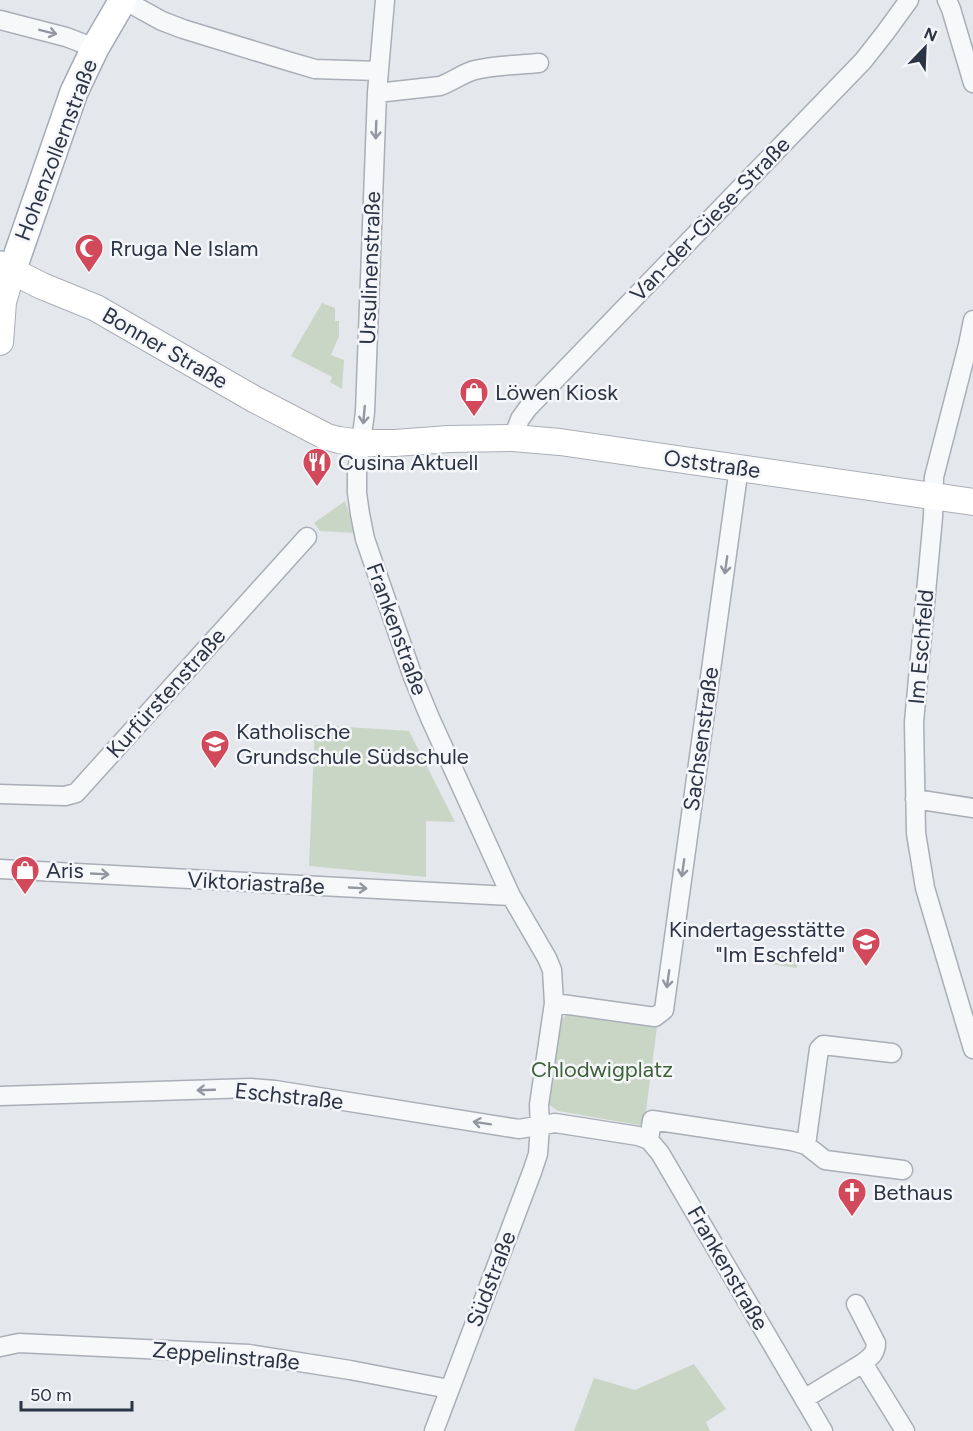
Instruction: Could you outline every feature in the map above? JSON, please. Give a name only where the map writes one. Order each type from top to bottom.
[{"type":"main road","name":"Hohenzollernstraße","points":[[6,268],[71,101],[95,48],[124,0]]},
{"type":"street","points":[[124,0],[162,21],[183,29],[315,69],[378,71]]},
{"type":"street","name":"Ursulinenstraße","points":[[361,443],[366,395],[378,71],[385,0]]},
{"type":"street","name":"Van-der-Giese-Straße","points":[[513,438],[520,419],[528,408],[863,61],[909,0]]},
{"type":"street","points":[[947,0],[973,83]]},
{"type":"street","points":[[0,20],[66,37],[95,48]]},
{"type":"street","points":[[377,93],[440,86],[478,69],[539,63]]},
{"type":"street","points":[[0,342],[6,268]]},
{"type":"street","name":"Bonner Straße","points":[[6,268],[42,286],[96,308],[254,399],[327,437],[339,441],[361,443]]},
{"type":"street","name":"Im Eschfeld","points":[[973,320],[934,477],[933,517],[914,722],[916,833],[926,888],[973,1049]]},
{"type":"street","name":"Oststraße","points":[[361,443],[513,438],[560,442],[973,502]]},
{"type":"street","name":"Frankenstraße","points":[[361,443],[357,493],[365,539],[413,677],[430,718],[511,896],[552,970],[554,1003]]},
{"type":"street","name":"Sachsenstraße","points":[[554,1003],[655,1017],[664,1010],[739,467]]},
{"type":"street","name":"Kurfürstenstraße","points":[[0,794],[64,796],[76,793],[307,537]]},
{"type":"street","points":[[915,799],[973,808]]},
{"type":"street","name":"Viktoriastraße","points":[[0,869],[511,896]]},
{"type":"street","points":[[554,1003],[539,1105],[540,1126],[555,1123],[638,1136],[649,1140],[652,1120],[792,1141],[806,1145],[825,1160],[903,1170]]},
{"type":"street","points":[[806,1145],[821,1046],[892,1053]]},
{"type":"street","name":"Eschstraße","points":[[0,1096],[251,1088],[519,1129],[540,1126]]},
{"type":"street","name":"Südstraße","points":[[434,1431],[532,1172],[538,1154],[540,1126]]},
{"type":"street","name":"Frankenstraße","points":[[649,1140],[660,1153],[823,1431]]},
{"type":"street","points":[[804,1399],[874,1354],[876,1343],[855,1304]]},
{"type":"street","name":"Zeppelinstraße","points":[[0,1347],[19,1343],[249,1354],[449,1389]]},
{"type":"street","points":[[862,1363],[905,1431]]},
{"type":"green space","points":[[322,303],[335,308],[335,321],[339,321],[339,336],[331,355],[344,360],[342,389],[330,382],[332,377],[291,356]]},
{"type":"green space","points":[[345,501],[355,533],[320,531],[314,523]]},
{"type":"green space","points":[[315,725],[409,731],[455,822],[426,821],[426,877],[309,866]]},
{"type":"green space","points":[[759,948],[799,953],[797,968],[757,962]]},
{"type":"green space","name":"Chlodwigplatz","points":[[567,1014],[657,1027],[644,1126],[558,1111],[548,1104],[559,1022]]},
{"type":"green space","points":[[694,1364],[726,1409],[706,1422],[710,1431],[574,1431],[594,1378],[635,1390]]},
{"type":"place","name":"Rruga Ne Islam","points":[[89,274]]},
{"type":"place","name":"Löwen Kiosk","points":[[474,418]]},
{"type":"place","name":"Cusina Aktuell","points":[[317,488]]},
{"type":"place","name":"Katholische Grundschule Südschule","points":[[215,770]]},
{"type":"place","name":"Aris","points":[[25,896]]},
{"type":"place","name":"Kindertagesstätte \"Im Eschfeld\"","points":[[866,968]]},
{"type":"place","name":"Bethaus","points":[[852,1218]]}]
